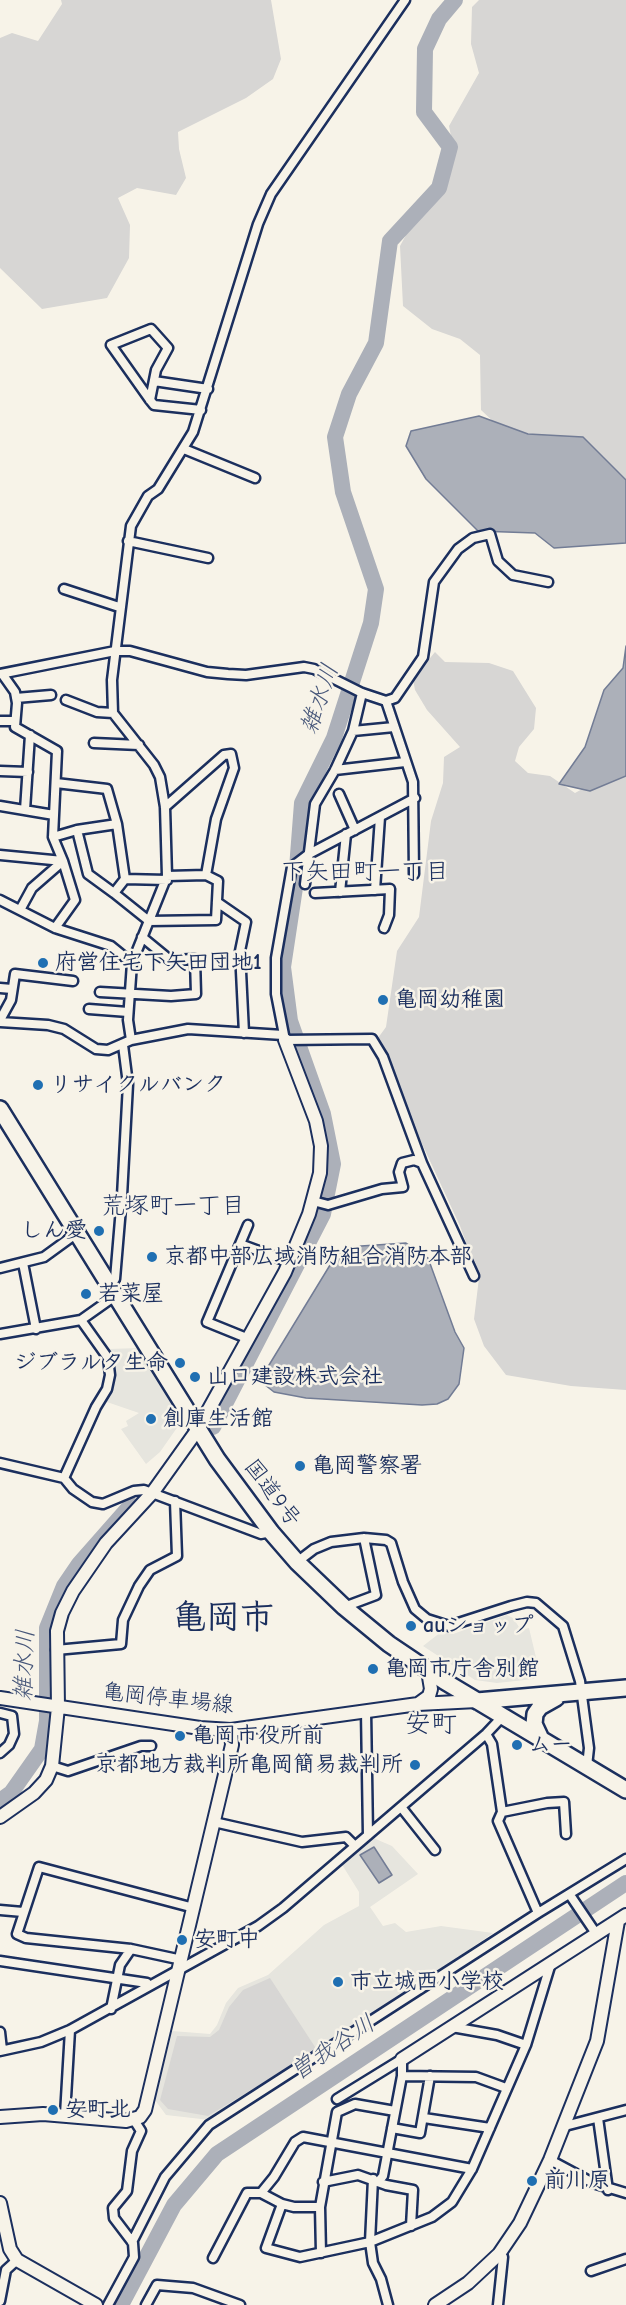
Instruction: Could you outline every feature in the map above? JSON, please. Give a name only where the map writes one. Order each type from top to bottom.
[{"type":"highway","name":"国道9号","points":[[0,1109],[198,1429],[271,1532],[297,1562],[344,1607],[389,1644],[428,1671],[626,1790]]},
{"type":"highway","points":[[477,1701],[626,1688]]},
{"type":"highway","points":[[541,1739],[534,1724],[537,1710],[574,1693]]},
{"type":"street","points":[[0,1334],[81,1320],[112,1290],[115,1279],[122,1196],[128,1084],[128,1012],[132,963],[167,878],[165,807],[160,777],[113,713],[112,680],[130,526],[147,496],[158,489],[184,449],[201,410],[258,224],[271,194],[405,0]]},
{"type":"street","points":[[150,400],[156,370],[168,348],[151,329],[111,345],[150,400],[154,405],[201,410]]},
{"type":"street","points":[[154,381],[208,389]]},
{"type":"street","points":[[184,449],[255,478]]},
{"type":"street","points":[[55,928],[75,900],[53,837],[57,751],[15,727],[16,698],[2,675],[115,651],[130,651],[207,672],[228,675],[246,675],[304,667],[314,669],[362,693],[386,701],[395,698],[423,657],[434,582],[458,549],[473,538],[490,534],[498,561],[513,575],[548,582]]},
{"type":"street","points":[[128,541],[208,558]]},
{"type":"street","points":[[64,589],[119,607]]},
{"type":"street","points":[[305,884],[315,804],[335,770],[353,731],[362,693]]},
{"type":"street","points":[[16,698],[51,695]]},
{"type":"street","points":[[66,700],[97,712],[113,713]]},
{"type":"street","points":[[386,701],[413,782],[416,839],[412,844],[414,874]]},
{"type":"street","points":[[0,721],[14,722]]},
{"type":"street","points":[[353,731],[394,727]]},
{"type":"street","points":[[25,810],[30,735]]},
{"type":"street","points":[[94,742],[139,746]]},
{"type":"street","points":[[165,807],[224,755],[231,754],[234,768],[216,819],[206,874]]},
{"type":"street","points":[[335,770],[405,762]]},
{"type":"street","points":[[0,771],[28,772]]},
{"type":"street","points":[[56,783],[107,789],[117,824],[125,879],[114,893]]},
{"type":"street","points":[[339,794],[355,830]]},
{"type":"street","points":[[0,1817],[34,1793],[46,1780],[52,1766],[56,1650],[62,1613],[85,1571],[106,1543],[153,1492],[198,1429],[289,1262],[313,1201],[320,1173],[321,1146],[316,1121],[284,1037],[276,993],[276,958],[292,867],[309,854],[415,798]]},
{"type":"street","points":[[0,806],[54,815]]},
{"type":"street","points":[[375,890],[380,817]]},
{"type":"street","points":[[53,837],[77,830],[117,824]]},
{"type":"street","points":[[77,830],[88,874],[149,921],[216,920],[218,881],[206,874],[125,879]]},
{"type":"street","points":[[340,892],[346,834]]},
{"type":"street","points":[[0,855],[63,861]]},
{"type":"street","points":[[20,910],[32,888],[63,861]]},
{"type":"street","points":[[315,893],[390,889],[389,915],[384,927]]},
{"type":"street","points":[[0,900],[55,928],[111,946],[132,963]]},
{"type":"street","points":[[217,902],[246,922],[240,951],[244,1033]]},
{"type":"street","points":[[100,992],[171,996],[196,994],[195,959],[171,960],[142,937]]},
{"type":"street","points":[[73,981],[15,974],[11,1000],[0,1021],[48,1025],[64,1029],[96,1049],[108,1050],[127,1043],[188,1029],[284,1037],[372,1039],[383,1057],[422,1164],[474,1276]]},
{"type":"street","points":[[0,988],[12,989]]},
{"type":"street","points":[[89,1009],[128,1012]]},
{"type":"street","points":[[313,1201],[328,1205],[382,1189],[403,1187],[399,1172],[402,1163],[414,1161],[422,1164]]},
{"type":"street","points":[[248,1225],[207,1322],[249,1339]]},
{"type":"street","points":[[0,1268],[44,1257],[77,1233]]},
{"type":"street","points":[[240,1244],[289,1262]]},
{"type":"street","points":[[23,1263],[36,1329]]},
{"type":"street","points":[[64,1478],[96,1407],[107,1389],[110,1375],[108,1358],[81,1320]]},
{"type":"street","points":[[0,1463],[64,1478],[73,1489],[92,1502],[103,1504],[134,1491],[153,1492],[261,1534],[271,1532]]},
{"type":"street","points":[[56,1650],[122,1644],[123,1620],[138,1586],[150,1570],[177,1556],[175,1501]]},
{"type":"street","points":[[344,1607],[376,1595],[364,1538]]},
{"type":"street","points":[[297,1562],[314,1549],[331,1542],[364,1538],[391,1543],[403,1582],[415,1609],[433,1622],[449,1626],[511,1606],[527,1602],[536,1603],[563,1626],[574,1693],[589,1748],[587,1766]]},
{"type":"street","points":[[418,1704],[429,1696],[431,1689],[428,1671]]},
{"type":"street","name":"亀岡停車場線","points":[[0,1698],[200,1728],[231,1730],[418,1704],[477,1701]]},
{"type":"street","points":[[366,1711],[368,1835]]},
{"type":"street","points":[[0,1713],[12,1716],[14,1734],[9,1745],[0,1753]]},
{"type":"street","points":[[0,2032],[1,2051],[41,2042],[111,2009],[181,1964],[258,1926],[401,1807],[486,1734],[503,1716]]},
{"type":"street","points":[[0,2117],[65,2115],[134,2120],[145,2110],[232,1745],[231,1730]]},
{"type":"street","points":[[486,1734],[492,1744],[502,1812],[498,1821],[538,1913]]},
{"type":"street","points":[[52,1766],[68,1771],[141,1746],[151,1746]]},
{"type":"street","points":[[502,1812],[564,1802],[566,1834]]},
{"type":"street","points":[[401,1807],[435,1850]]},
{"type":"street","points":[[214,1822],[302,1842],[346,1837],[355,1846]]},
{"type":"street","points":[[132,2242],[165,2177],[209,2125],[626,1859]]},
{"type":"street","points":[[181,1964],[131,1949],[26,1938],[17,1934],[39,1868],[194,1908]]},
{"type":"street","points":[[570,1895],[596,1932]]},
{"type":"street","points":[[0,1910],[23,1912]]},
{"type":"street","points":[[337,2099],[596,1932],[622,1918]]},
{"type":"street","points":[[435,2305],[468,2283],[499,2254],[520,2223],[565,2126],[597,2041],[622,1918]]},
{"type":"street","points":[[111,2009],[120,1965],[131,1949]]},
{"type":"street","points":[[0,1961],[147,1983],[149,1986]]},
{"type":"street","points":[[282,2204],[266,2248],[300,2257],[370,2242],[432,2217],[452,2202],[472,2169],[526,2045],[551,1963]]},
{"type":"street","points":[[451,2027],[496,2035],[526,2045]]},
{"type":"street","points":[[65,2115],[70,2030]]},
{"type":"street","points":[[375,2180],[383,2176],[402,2076],[402,2059]]},
{"type":"street","points":[[402,2076],[476,2077],[507,2088]]},
{"type":"street","points":[[392,2128],[420,2133],[430,2076]]},
{"type":"street","points":[[321,2253],[320,2207],[337,2112],[355,2104],[395,2111]]},
{"type":"street","points":[[565,2126],[626,2110]]},
{"type":"street","points":[[424,2118],[490,2128]]},
{"type":"street","points":[[598,2118],[608,2190]]},
{"type":"street","points":[[108,2305],[134,2257],[132,2242],[114,2218],[113,2208],[127,2191],[132,2151],[141,2131],[134,2120]]},
{"type":"street","points":[[261,2193],[274,2177],[295,2142],[303,2137],[472,2169]]},
{"type":"street","points":[[550,2160],[608,2190],[626,2193]]},
{"type":"street","points":[[323,2182],[358,2175],[413,2190],[411,2226]]},
{"type":"street","points":[[375,2180],[370,2242],[373,2263],[381,2279],[388,2305]]},
{"type":"street","points":[[213,2258],[247,2193],[261,2193],[282,2204],[294,2207],[320,2207]]},
{"type":"street","points":[[0,2203],[9,2249],[17,2260],[96,2305]]},
{"type":"street","points":[[498,2305],[503,2257],[499,2254]]},
{"type":"street","points":[[591,2271],[626,2259]]},
{"type":"street","points":[[0,2301],[6,2270],[17,2260]]},
{"type":"street","points":[[146,2305],[157,2285],[193,2288],[240,2305]]},
{"type":"shaded area","points":[[61,0],[271,0],[281,59],[273,79],[246,98],[178,132],[179,149],[186,178],[176,195],[137,188],[118,198],[130,225],[129,258],[107,298],[42,309],[0,268],[0,38],[12,33],[38,41],[62,4]]},
{"type":"shaded area","points":[[479,0],[626,0],[626,483],[618,479],[603,456],[497,425],[481,410],[480,355],[460,339],[432,329],[403,306],[400,246],[411,226],[439,198],[455,156],[449,126],[479,73],[471,44],[472,7]]},
{"type":"shaded area","points":[[479,416],[528,434],[583,437],[626,480],[626,543],[554,548],[535,533],[478,531],[426,479],[406,446],[411,431]]},
{"type":"shaded area","points":[[626,646],[626,776],[590,791],[559,784],[585,747],[604,690],[623,668]]},
{"type":"shaded area","points":[[435,652],[445,662],[489,663],[513,671],[536,708],[534,729],[519,747],[515,761],[528,773],[550,776],[575,793],[626,765],[626,1390],[571,1386],[506,1375],[484,1346],[474,1319],[479,1278],[460,1226],[412,1122],[378,1038],[386,1027],[397,951],[419,917],[431,821],[443,783],[444,757],[460,747],[427,710],[415,690],[413,679]]},
{"type":"shaded area","points":[[406,1243],[428,1258],[455,1332],[464,1348],[459,1384],[448,1399],[437,1404],[422,1405],[306,1398],[274,1392],[265,1385],[266,1370],[338,1252],[361,1246]]},
{"type":"shaded area","points":[[140,1348],[181,1422],[160,1452],[146,1464],[121,1429],[128,1426],[126,1421],[139,1413],[104,1401],[112,1371],[108,1349]]},
{"type":"shaded area","points":[[507,1615],[513,1618],[521,1630],[529,1628],[539,1670],[534,1679],[497,1683],[475,1680],[423,1646],[441,1632],[453,1634]]},
{"type":"shaded area","name":"市立城西小学校","points":[[371,1837],[392,1846],[418,1874],[370,1907],[383,1926],[395,1923],[406,1932],[441,1926],[493,1933],[357,2027],[210,2120],[166,2115],[155,2100],[172,2031],[210,2034],[217,2025],[226,2003],[238,1988],[268,1975],[324,1925],[359,1906],[359,1892],[341,1863]]},
{"type":"shaded area","points":[[374,1847],[392,1875],[379,1883],[360,1855]]},
{"type":"shaded area","points":[[270,1978],[317,2050],[208,2116],[168,2109],[160,2100],[177,2036],[210,2037],[219,2030],[229,2007],[243,1990]]},
{"type":"waterway","name":"雑水川","points":[[213,1427],[323,1214],[333,1164],[323,1114],[290,1021],[283,967],[296,881],[302,803],[334,738],[371,623],[376,589],[343,492],[335,437],[349,394],[376,343],[390,241],[439,188],[450,147],[424,112],[425,49],[439,19],[455,0]]},
{"type":"waterway","name":"雑水川","points":[[0,1801],[11,1793],[42,1749],[47,1721],[47,1628],[64,1586],[79,1564],[131,1505]]},
{"type":"waterway","name":"曽我谷川","points":[[121,2305],[174,2205],[217,2154],[626,1883]]},
{"type":"place","name":"府営住宅下矢田団地1","points":[[43,963]]},
{"type":"place","name":"亀岡幼稚園","points":[[383,1000]]},
{"type":"place","name":"リサイクルバンク","points":[[38,1085]]},
{"type":"place","name":"しん愛","points":[[99,1231]]},
{"type":"place","name":"京都中部広域消防組合消防本部","points":[[152,1257]]},
{"type":"place","name":"若菜屋","points":[[86,1294]]},
{"type":"place","name":"ジブラルタ生命","points":[[180,1363]]},
{"type":"place","name":"山口建設株式会社","points":[[195,1377]]},
{"type":"place","name":"創庫生活館","points":[[151,1419]]},
{"type":"place","name":"亀岡警察署","points":[[300,1466]]},
{"type":"place","name":"auショップ","points":[[411,1626]]},
{"type":"place","name":"亀岡市庁舎別館","points":[[373,1669]]},
{"type":"place","name":"亀岡市役所前","points":[[180,1736]]},
{"type":"place","name":"ムー","points":[[517,1745]]},
{"type":"place","name":"京都地方裁判所亀岡簡易裁判所","points":[[415,1765]]},
{"type":"place","name":"安町中","points":[[182,1940]]},
{"type":"place","name":"市立城西小学校","points":[[338,1982]]},
{"type":"place","name":"安町北","points":[[53,2110]]},
{"type":"place","name":"前川原","points":[[532,2181]]},
{"type":"district","name":"下矢田町一丁目","points":[[365,872]]},
{"type":"district","name":"荒塚町一丁目","points":[[173,1206]]},
{"type":"district","name":"亀岡市","points":[[223,1618]]},
{"type":"district","name":"安町","points":[[431,1725]]}]
